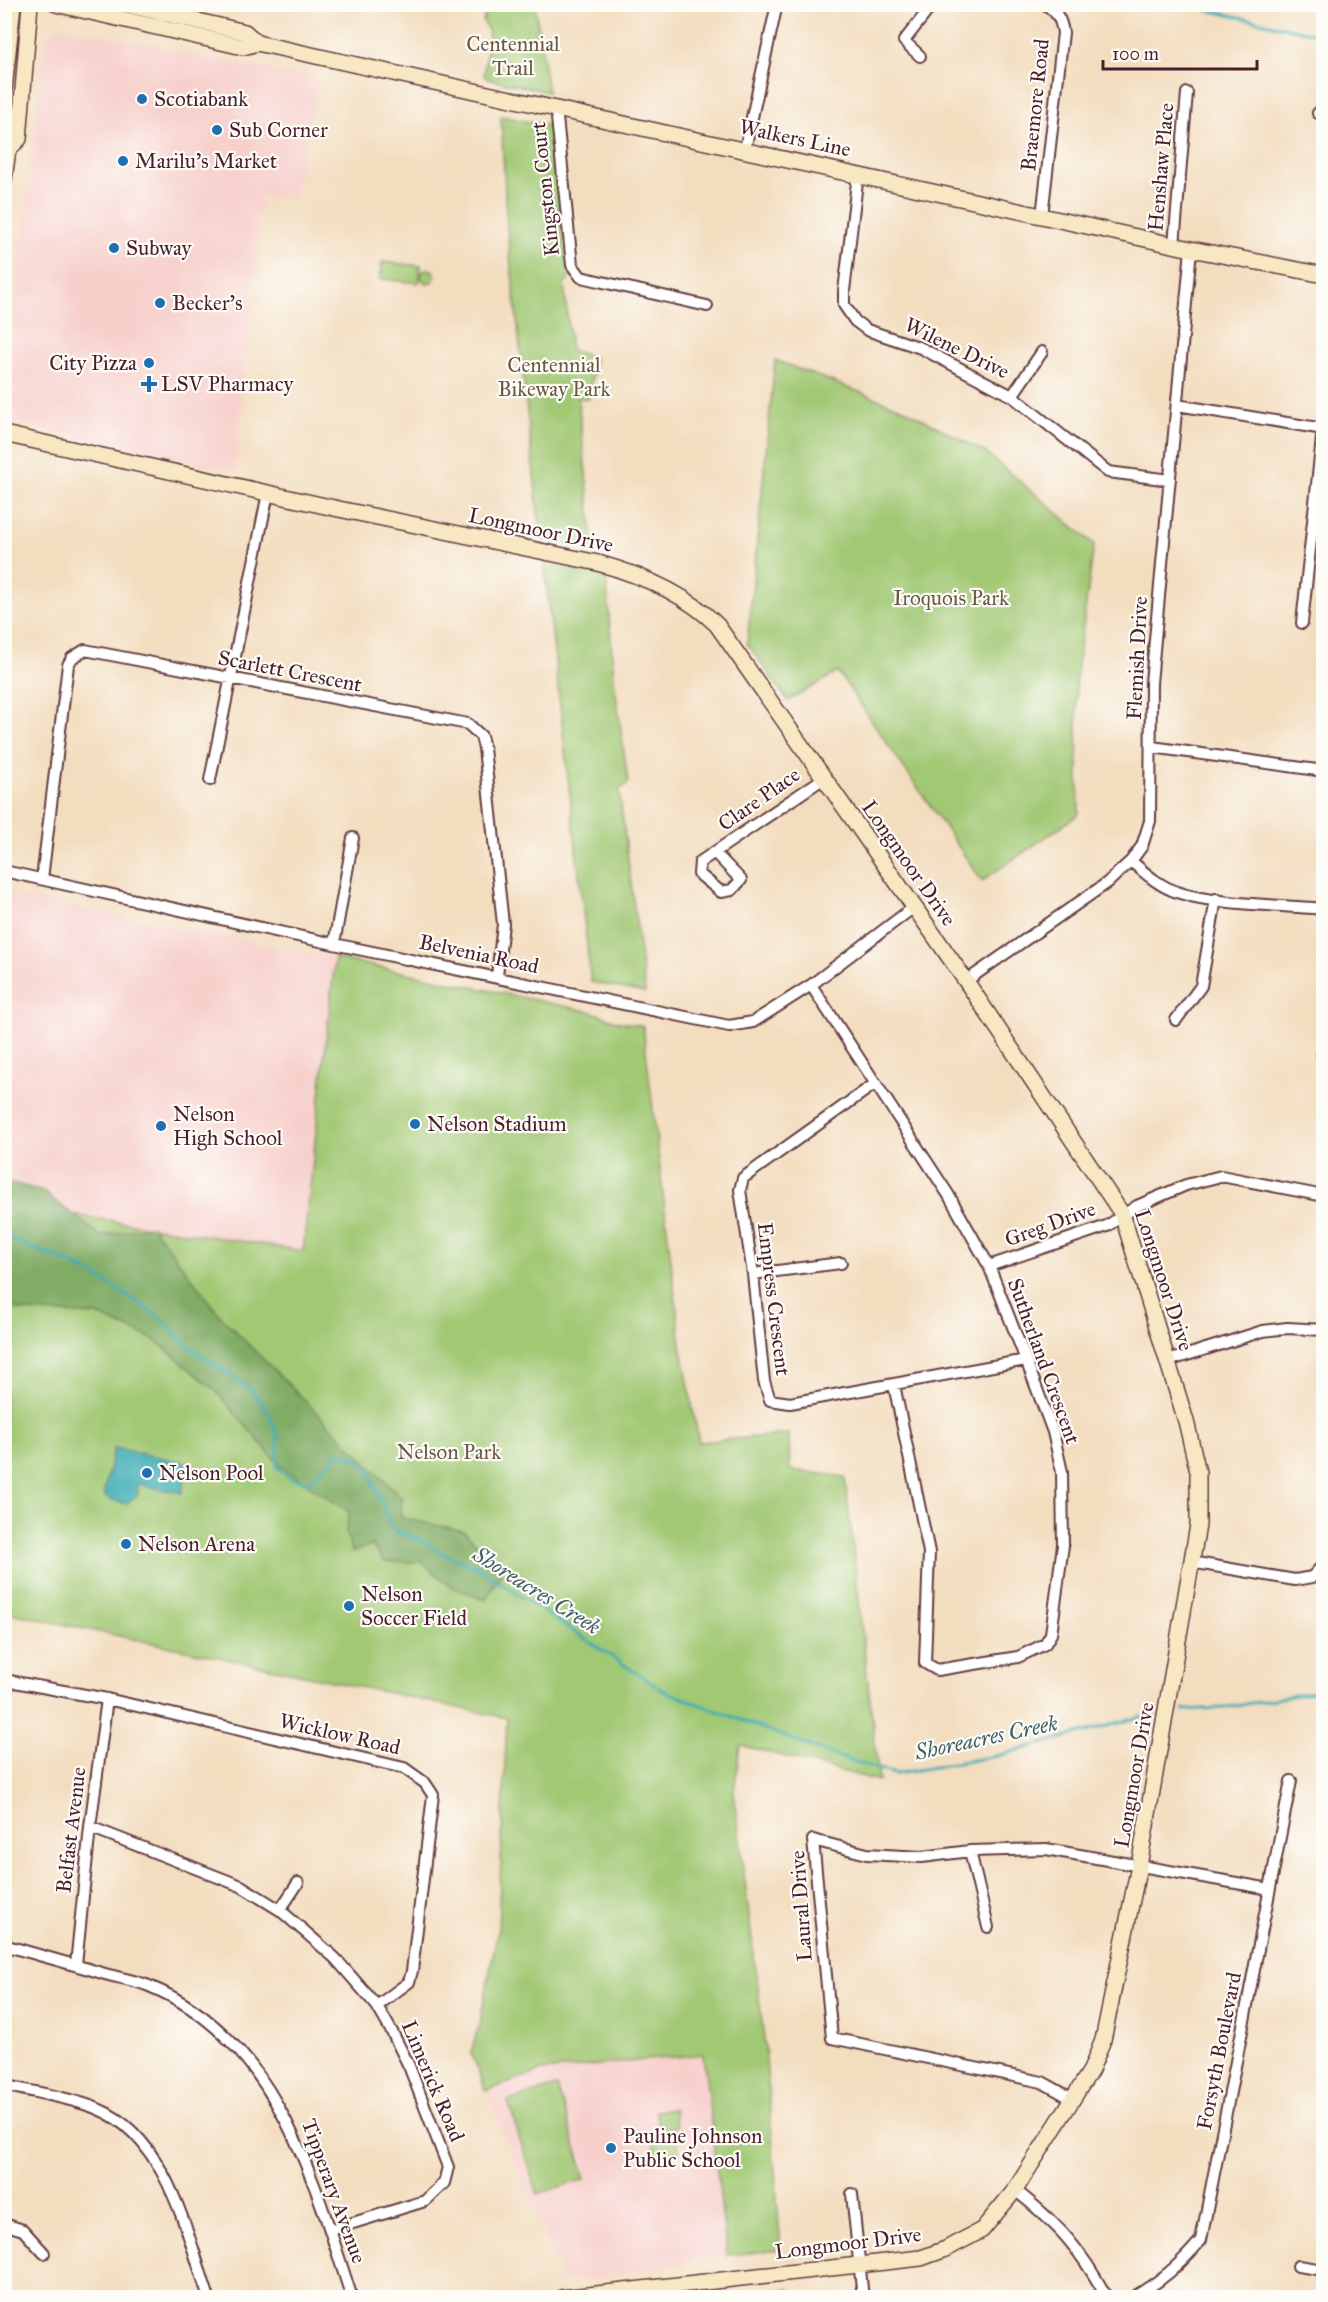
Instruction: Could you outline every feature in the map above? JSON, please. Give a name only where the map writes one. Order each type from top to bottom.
[{"type":"street","points":[[4,90],[14,4]]},
{"type":"street","points":[[4,179],[6,146],[19,139],[30,4]]},
{"type":"street","name":"Walkers Line","points":[[56,4],[243,47],[257,43],[1191,249],[1323,275]]},
{"type":"street","name":"Walkers Line","points":[[124,4],[245,32],[257,43]]},
{"type":"street","points":[[745,149],[777,4]]},
{"type":"street","points":[[920,56],[904,41],[933,4]]},
{"type":"street","name":"Braemore Road","points":[[1042,216],[1063,33],[1062,22],[1056,11],[1045,4]]},
{"type":"street","name":"Henshaw Place","points":[[1174,245],[1187,93]]},
{"type":"street","name":"Kingston Court","points":[[556,108],[572,265],[581,277],[707,306]]},
{"type":"street","name":"Wilene Drive","points":[[858,174],[844,291],[844,305],[855,321],[867,330],[921,348],[1012,396],[1108,471],[1170,480]]},
{"type":"street","name":"Flemish Drive","points":[[966,981],[1107,883],[1131,861],[1142,846],[1150,821],[1151,683],[1191,249]]},
{"type":"street","points":[[1012,396],[1042,352]]},
{"type":"street","points":[[1178,405],[1323,429],[1302,623]]},
{"type":"street","name":"Longmoor Drive","points":[[4,434],[598,563],[626,571],[699,606],[717,625],[966,981],[1122,1214],[1168,1361],[1198,1472],[1198,1525],[1139,1866],[1103,2040],[1091,2070],[1071,2098],[1015,2190],[982,2230],[946,2249],[921,2258],[651,2293],[561,2298]]},
{"type":"street","points":[[210,780],[268,493]]},
{"type":"street","name":"Scarlett Crescent","points":[[42,879],[68,665],[72,658],[85,650],[468,724],[481,736],[503,924],[497,976]]},
{"type":"street","points":[[1152,747],[1323,771]]},
{"type":"street","name":"Clare Place","points":[[715,853],[824,777]]},
{"type":"street","points":[[334,944],[353,838]]},
{"type":"street","points":[[1131,861],[1153,880],[1177,892],[1216,899],[1323,909]]},
{"type":"street","name":"Belvenia Road","points":[[4,871],[334,944],[729,1026],[753,1022],[811,985],[914,907]]},
{"type":"street","points":[[1176,1020],[1201,986],[1216,899]]},
{"type":"street","name":"Sutherland Crescent","points":[[811,985],[948,1194],[989,1266],[1053,1432],[1062,1472],[1063,1545],[1052,1634],[1046,1644],[1018,1657],[937,1670],[925,1663],[929,1552],[894,1385]]},
{"type":"street","name":"Empress Crescent","points":[[876,1083],[743,1178],[740,1190],[753,1274],[764,1381],[770,1400],[790,1403],[1026,1360]]},
{"type":"street","name":"Greg Drive","points":[[989,1266],[1107,1226],[1122,1214],[1186,1185],[1221,1176],[1323,1196]]},
{"type":"street","points":[[753,1274],[841,1263]]},
{"type":"street","points":[[1168,1361],[1263,1331],[1287,1328],[1323,1330]]},
{"type":"street","points":[[1191,1562],[1295,1580],[1312,1577],[1323,1564]]},
{"type":"street","name":"Wicklow Road","points":[[4,1680],[107,1699],[404,1768],[425,1784],[433,1795],[412,1971],[409,1982],[377,2006]]},
{"type":"street","name":"Belfast Avenue","points":[[76,1965],[90,1827],[107,1699]]},
{"type":"street","name":"Forsyth Boulevard","points":[[1132,2298],[1156,2284],[1179,2266],[1201,2240],[1291,1781]]},
{"type":"street","name":"Limerick Road","points":[[90,1827],[241,1886],[280,1910],[335,1958],[377,2006],[409,2066],[448,2167],[444,2183],[425,2201],[330,2230]]},
{"type":"street","name":"Laural Drive","points":[[1071,2098],[1042,2082],[832,2038],[813,1840],[867,1854],[922,1857],[969,1851],[1046,1849],[1270,1888]]},
{"type":"street","points":[[969,1851],[988,1927]]},
{"type":"street","points":[[280,1910],[298,1883]]},
{"type":"street","name":"Tipperary Avenue","points":[[4,1945],[149,1986],[196,2011],[246,2056],[279,2105],[304,2154],[352,2298]]},
{"type":"street","points":[[4,2085],[99,2109],[134,2133],[157,2163],[174,2197],[209,2298]]},
{"type":"street","points":[[1015,2190],[1068,2236],[1089,2265],[1107,2298]]},
{"type":"street","points":[[852,2194],[863,2298]]},
{"type":"street","points":[[4,2224],[23,2230],[44,2253]]},
{"type":"street","points":[[1298,2266],[1323,2270]]},
{"type":"shaded area","points":[[61,27],[319,80],[293,199],[262,194],[235,471],[5,421],[5,387],[45,38]]},
{"type":"shaded area","name":"Nelson High School","points":[[4,893],[335,958],[304,1252],[5,1204]]},
{"type":"shaded area","name":"Pauline Johnson Public School","points":[[703,2054],[727,2255],[564,2283],[486,2091],[542,2071]]},
{"type":"green space","name":"Centennial Trail","points":[[470,5],[535,5],[548,92],[488,79],[484,75],[489,33],[483,21],[485,14],[470,10]]},
{"type":"green space","name":"Centennial Bikeway Park","points":[[501,116],[550,126],[566,259],[572,275],[564,284],[571,350],[595,358],[589,399],[578,398],[594,549],[541,539],[507,229]]},
{"type":"green space","points":[[382,262],[421,266],[419,283],[380,279]]},
{"type":"green space","points":[[425,269],[431,269],[435,276],[431,283],[425,283],[421,279],[421,273]]},
{"type":"green space","name":"Iroquois Park","points":[[775,360],[904,409],[985,452],[1094,544],[1076,678],[1079,814],[982,881],[838,672],[788,701],[747,643]]},
{"type":"green space","points":[[544,563],[606,576],[614,679],[628,781],[626,786],[619,789],[645,993],[591,982]]},
{"type":"green space","name":"Nelson Park","points":[[335,958],[592,1012],[616,1021],[643,1026],[681,1345],[699,1442],[789,1434],[790,1470],[845,1477],[879,1781],[740,1745],[734,1792],[765,2047],[781,2250],[727,2255],[703,2054],[542,2071],[486,2091],[471,2053],[480,2022],[498,1930],[507,1718],[5,1612],[5,1204],[303,1251]]},
{"type":"green space","points":[[5,1182],[41,1190],[101,1236],[152,1226],[222,1318],[402,1498],[401,1518],[464,1531],[502,1572],[485,1600],[452,1587],[421,1562],[384,1562],[372,1545],[352,1552],[346,1532],[349,1512],[280,1466],[216,1391],[155,1340],[97,1315],[24,1311],[5,1306]]},
{"type":"green space","points":[[557,2086],[585,2179],[537,2194],[508,2101]]},
{"type":"green space","points":[[674,2109],[676,2127],[658,2129],[656,2111]]},
{"type":"green space","points":[[676,2131],[679,2151],[655,2154],[652,2134]]},
{"type":"green space","points":[[790,2289],[791,2297],[734,2297],[733,2294]]},
{"type":"water","name":"Nelson Pool","points":[[114,1448],[188,1463],[182,1493],[137,1484],[138,1494],[126,1504],[106,1498],[104,1491]]},
{"type":"waterway","points":[[1180,4],[1324,36]]},
{"type":"waterway","name":"Shoreacres Creek","points":[[4,1236],[92,1273],[158,1316],[189,1347],[252,1390],[268,1411],[278,1438],[277,1467],[291,1478],[309,1483],[338,1453],[356,1459],[367,1467],[393,1530],[426,1542],[435,1550],[480,1569],[662,1690],[836,1756],[895,1774],[996,1756],[1155,1713]]},
{"type":"waterway","name":"Shoreacres Creek","points":[[1183,1710],[1223,1708],[1324,1690]]},
{"type":"place","name":"Scotiabank","points":[[142,99]]},
{"type":"place","name":"Sub Corner","points":[[217,130]]},
{"type":"place","name":"Marilu's Market","points":[[123,161]]},
{"type":"place","name":"Subway","points":[[114,248]]},
{"type":"place","name":"Becker's","points":[[160,303]]},
{"type":"place","name":"City Pizza","points":[[149,363]]},
{"type":"place","name":"LSV Pharmacy","points":[[149,384]]},
{"type":"place","name":"Nelson Stadium","points":[[415,1124]]},
{"type":"place","name":"Nelson High School","points":[[161,1126]]},
{"type":"place","name":"Nelson Pool","points":[[147,1473]]},
{"type":"place","name":"Nelson Arena","points":[[126,1544]]},
{"type":"place","name":"Nelson Soccer Field","points":[[349,1606]]},
{"type":"place","name":"Pauline Johnson Public School","points":[[611,2148]]}]
